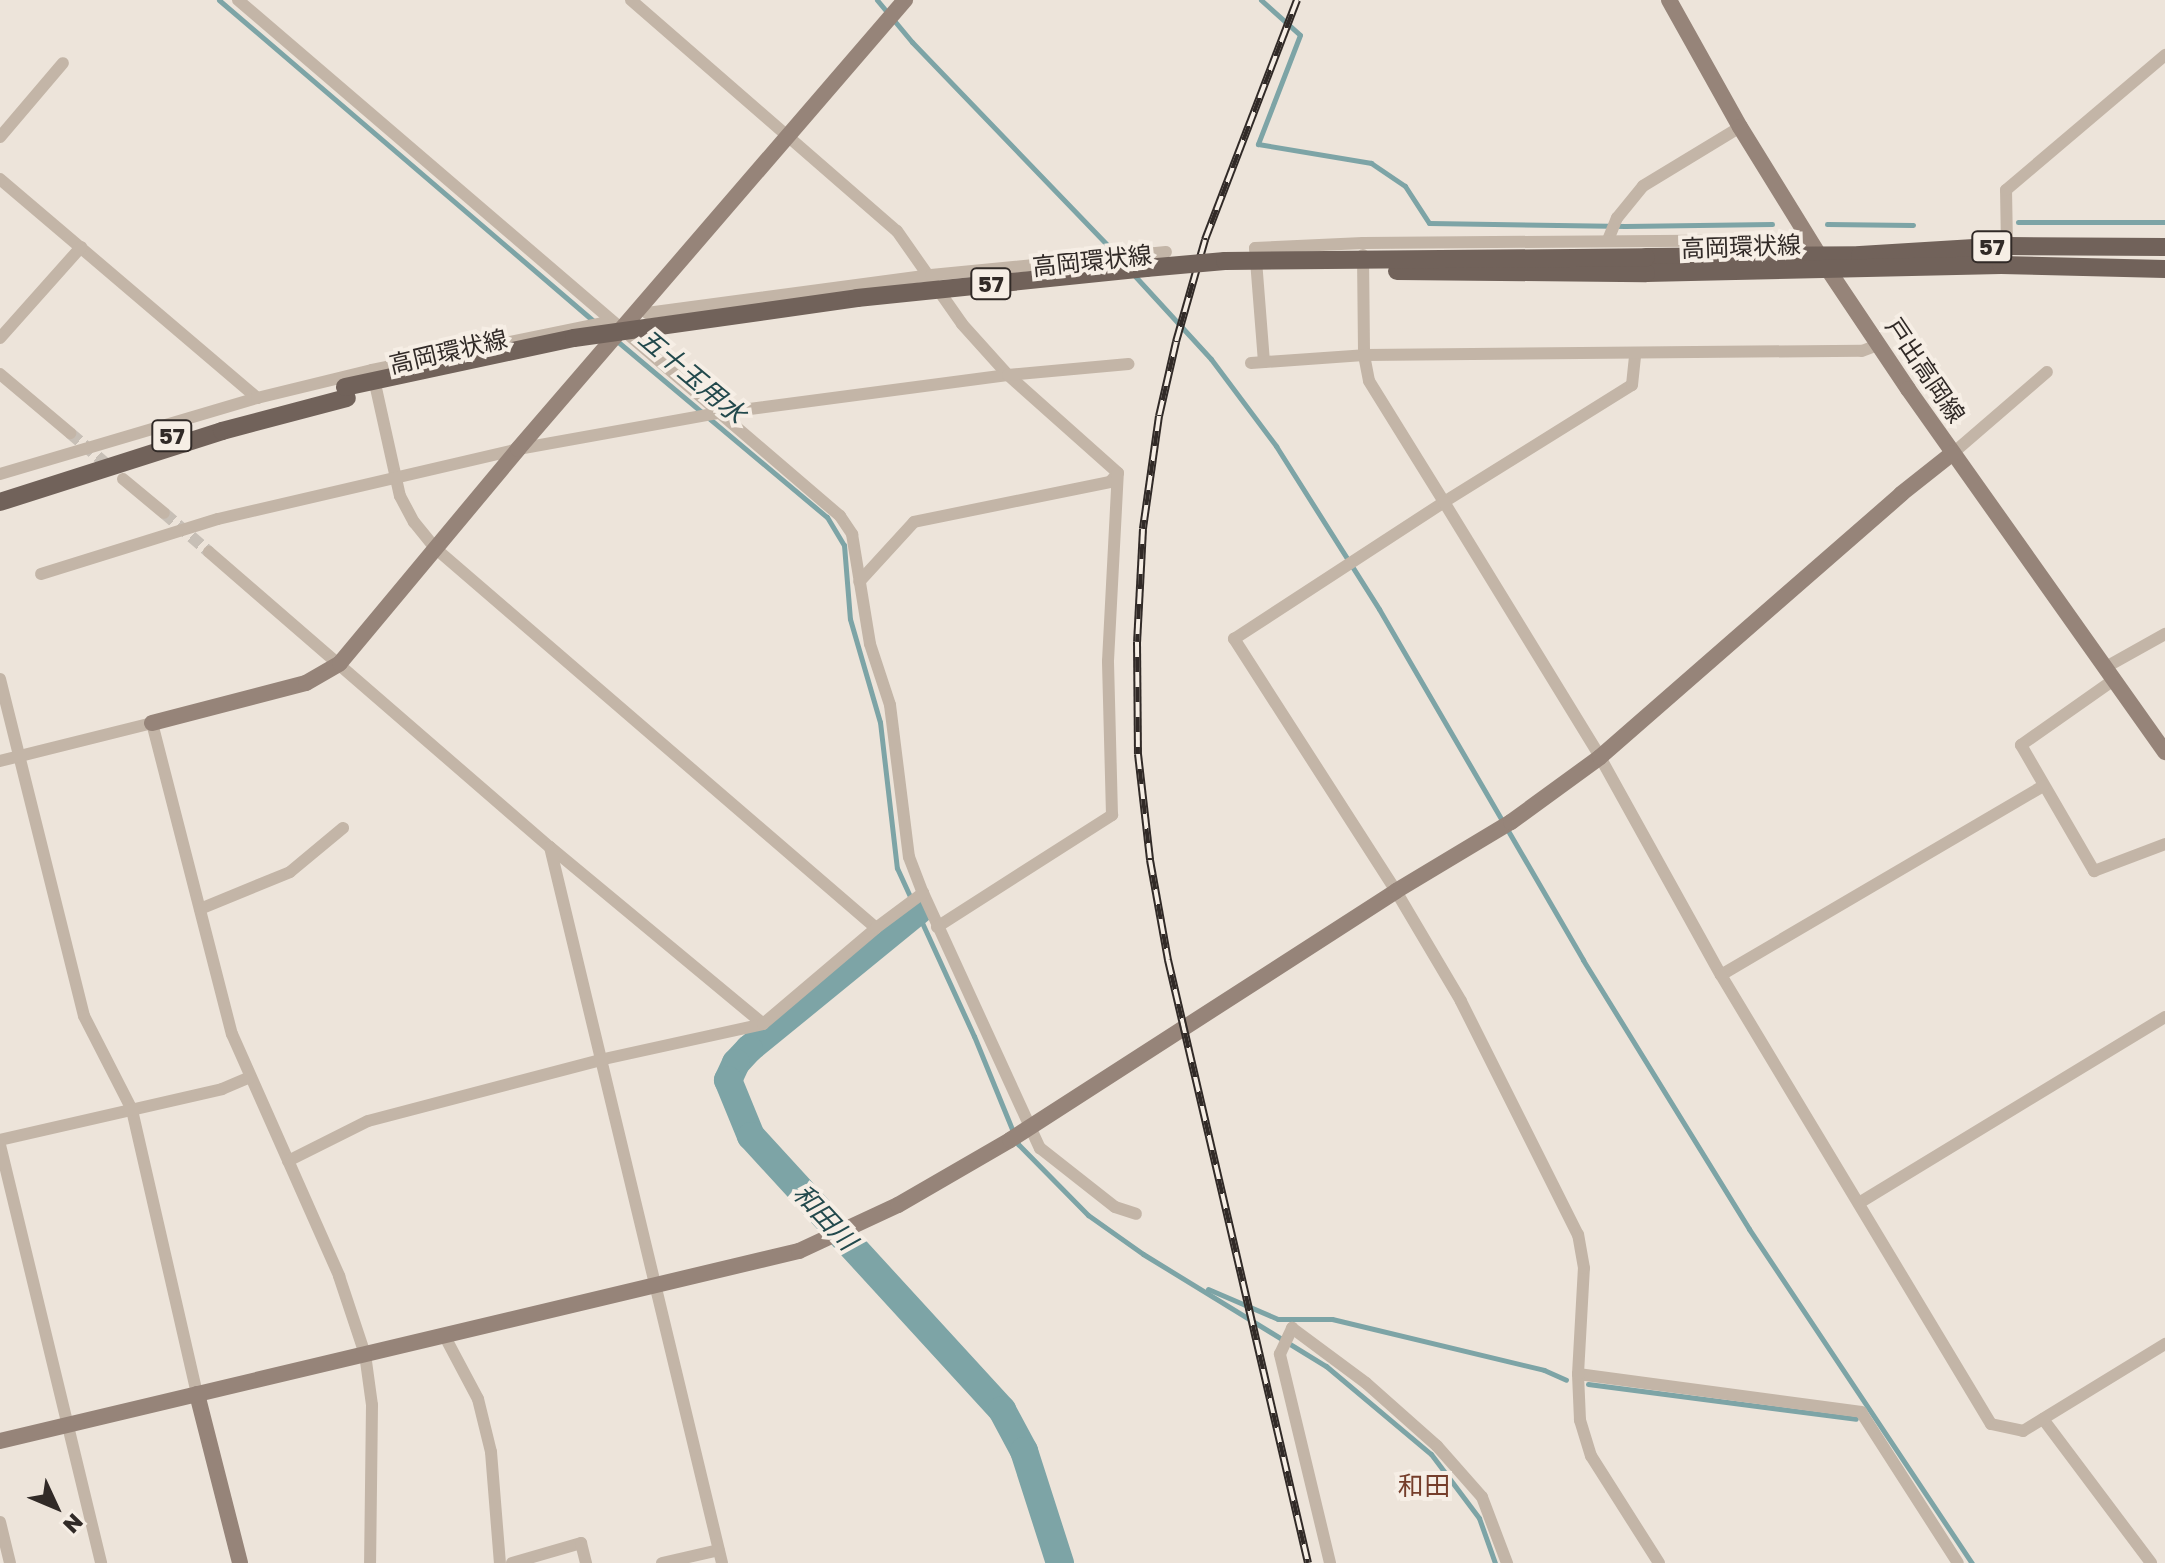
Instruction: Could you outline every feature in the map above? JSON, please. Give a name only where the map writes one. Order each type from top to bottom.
[{"type":"main road","name":"高岡環状線","points":[[1823,261],[2007,246],[2165,247]]},
{"type":"main road","name":"高岡環状線","points":[[0,489],[346,393],[574,338],[857,298],[1146,268],[1239,261],[1646,265],[1823,261],[2165,269]]},
{"type":"main road","name":"高岡環状線","points":[[0,502],[346,393]]},
{"type":"street","points":[[238,0],[840,516],[852,534],[870,644],[890,705],[909,857],[920,896],[937,927],[1021,1133],[1115,1207],[1136,1214]]},
{"type":"street","points":[[631,0],[897,231],[931,275],[962,324],[1008,375],[1118,473]]},
{"type":"street","name":"戸出高岡線","points":[[1669,0],[1740,127],[1878,345],[2165,752]]},
{"type":"street","points":[[0,761],[306,683],[340,663],[518,449],[900,4]]},
{"type":"street","points":[[2007,246],[2006,190],[2165,55]]},
{"type":"street","points":[[0,137],[63,63]]},
{"type":"street","points":[[1608,240],[1617,218],[1643,186],[1740,127]]},
{"type":"street","points":[[0,179],[257,398]]},
{"type":"street","points":[[1758,240],[1363,243],[1255,248],[1258,362],[1364,355],[1862,351],[1878,345]]},
{"type":"street","points":[[1363,243],[1364,355],[1369,381],[1600,757],[1721,975],[1991,1424],[2023,1431],[2165,1344]]},
{"type":"street","points":[[0,338],[81,247]]},
{"type":"street","points":[[647,313],[931,275],[1166,252]]},
{"type":"street","points":[[0,474],[257,398],[372,370],[603,323]]},
{"type":"street","points":[[1635,354],[1632,385],[1444,502],[1234,639],[1396,891],[1461,1001],[1578,1235],[1584,1268],[1578,1374],[1580,1420],[1591,1456],[1659,1563]]},
{"type":"street","points":[[41,574],[218,519],[518,449],[719,413],[1008,375],[1129,364]]},
{"type":"street","points":[[372,370],[394,478],[414,522],[435,548],[876,928]]},
{"type":"street","points":[[0,1441],[799,1251],[898,1205],[1021,1133],[1396,891],[1504,826],[1600,757],[1901,494],[2047,372]]},
{"type":"street","points":[[0,374],[70,433]]},
{"type":"street","points":[[859,582],[914,522],[1110,482],[1118,473]]},
{"type":"street","points":[[937,927],[1112,815],[1108,661],[1118,473]]},
{"type":"street","points":[[123,479],[164,513]]},
{"type":"street","points":[[209,552],[550,847],[763,1024]]},
{"type":"street","points":[[2165,634],[2021,745],[2094,871],[2165,844]]},
{"type":"street","points":[[0,679],[84,1016],[132,1110],[197,1394],[240,1563]]},
{"type":"street","points":[[152,723],[232,1034],[339,1276],[365,1354],[372,1405],[370,1563]]},
{"type":"street","points":[[1721,975],[2043,786]]},
{"type":"street","points":[[200,909],[290,872],[343,828]]},
{"type":"street","points":[[550,847],[604,1059],[720,1557],[662,1563]]},
{"type":"street","points":[[288,1161],[368,1121],[604,1059],[763,1024],[876,928],[920,896]]},
{"type":"street","points":[[1859,1203],[2165,1017]]},
{"type":"street","points":[[101,1563],[0,1142],[222,1089],[250,1077]]},
{"type":"street","points":[[0,1186],[13,1194]]},
{"type":"street","points":[[1330,1563],[1280,1354],[1292,1328],[1366,1383],[1437,1446],[1482,1497],[1507,1563]]},
{"type":"street","points":[[444,1335],[478,1399],[491,1452],[500,1563]]},
{"type":"street","points":[[1578,1374],[1861,1412],[1958,1563]]},
{"type":"street","points":[[2043,1419],[2151,1563]]},
{"type":"street","points":[[0,1522],[10,1563]]},
{"type":"street","points":[[512,1563],[581,1543],[586,1563]]},
{"type":"waterway","name":"五十玉用水","points":[[219,0],[594,321]]},
{"type":"waterway","points":[[877,0],[912,42],[1117,255]]},
{"type":"waterway","points":[[1261,0],[1300,35],[1258,144],[1371,163],[1405,186],[1429,223],[1625,226],[1772,224]]},
{"type":"waterway","points":[[2018,222],[2165,222]]},
{"type":"waterway","points":[[1827,224],[1913,225]]},
{"type":"waterway","points":[[1134,275],[1211,359],[1276,446],[1379,609],[1583,960],[1749,1229],[1972,1563]]},
{"type":"waterway","points":[[617,341],[827,517],[844,545],[850,619],[880,722],[897,868],[974,1036],[1018,1144],[1088,1215],[1143,1254],[1326,1366],[1431,1454],[1479,1518],[1495,1563]]},
{"type":"waterway","name":"和田川","points":[[918,911],[749,1049],[736,1063],[728,1080],[751,1136],[1002,1410],[1024,1451],[1060,1563]]},
{"type":"waterway","points":[[1208,1289],[1278,1319],[1332,1319],[1544,1370],[1566,1380]]},
{"type":"waterway","points":[[1588,1384],[1856,1419]]},
{"type":"tunnel","points":[[70,433],[112,469]]},
{"type":"tunnel","points":[[164,513],[209,552]]},
{"type":"railway","points":[[1297,0],[1205,240],[1176,342],[1159,416],[1143,529],[1137,642],[1138,754],[1150,860],[1168,960],[1308,1563]]},
{"type":"district","name":"和田","points":[[1424,1486]]}]
